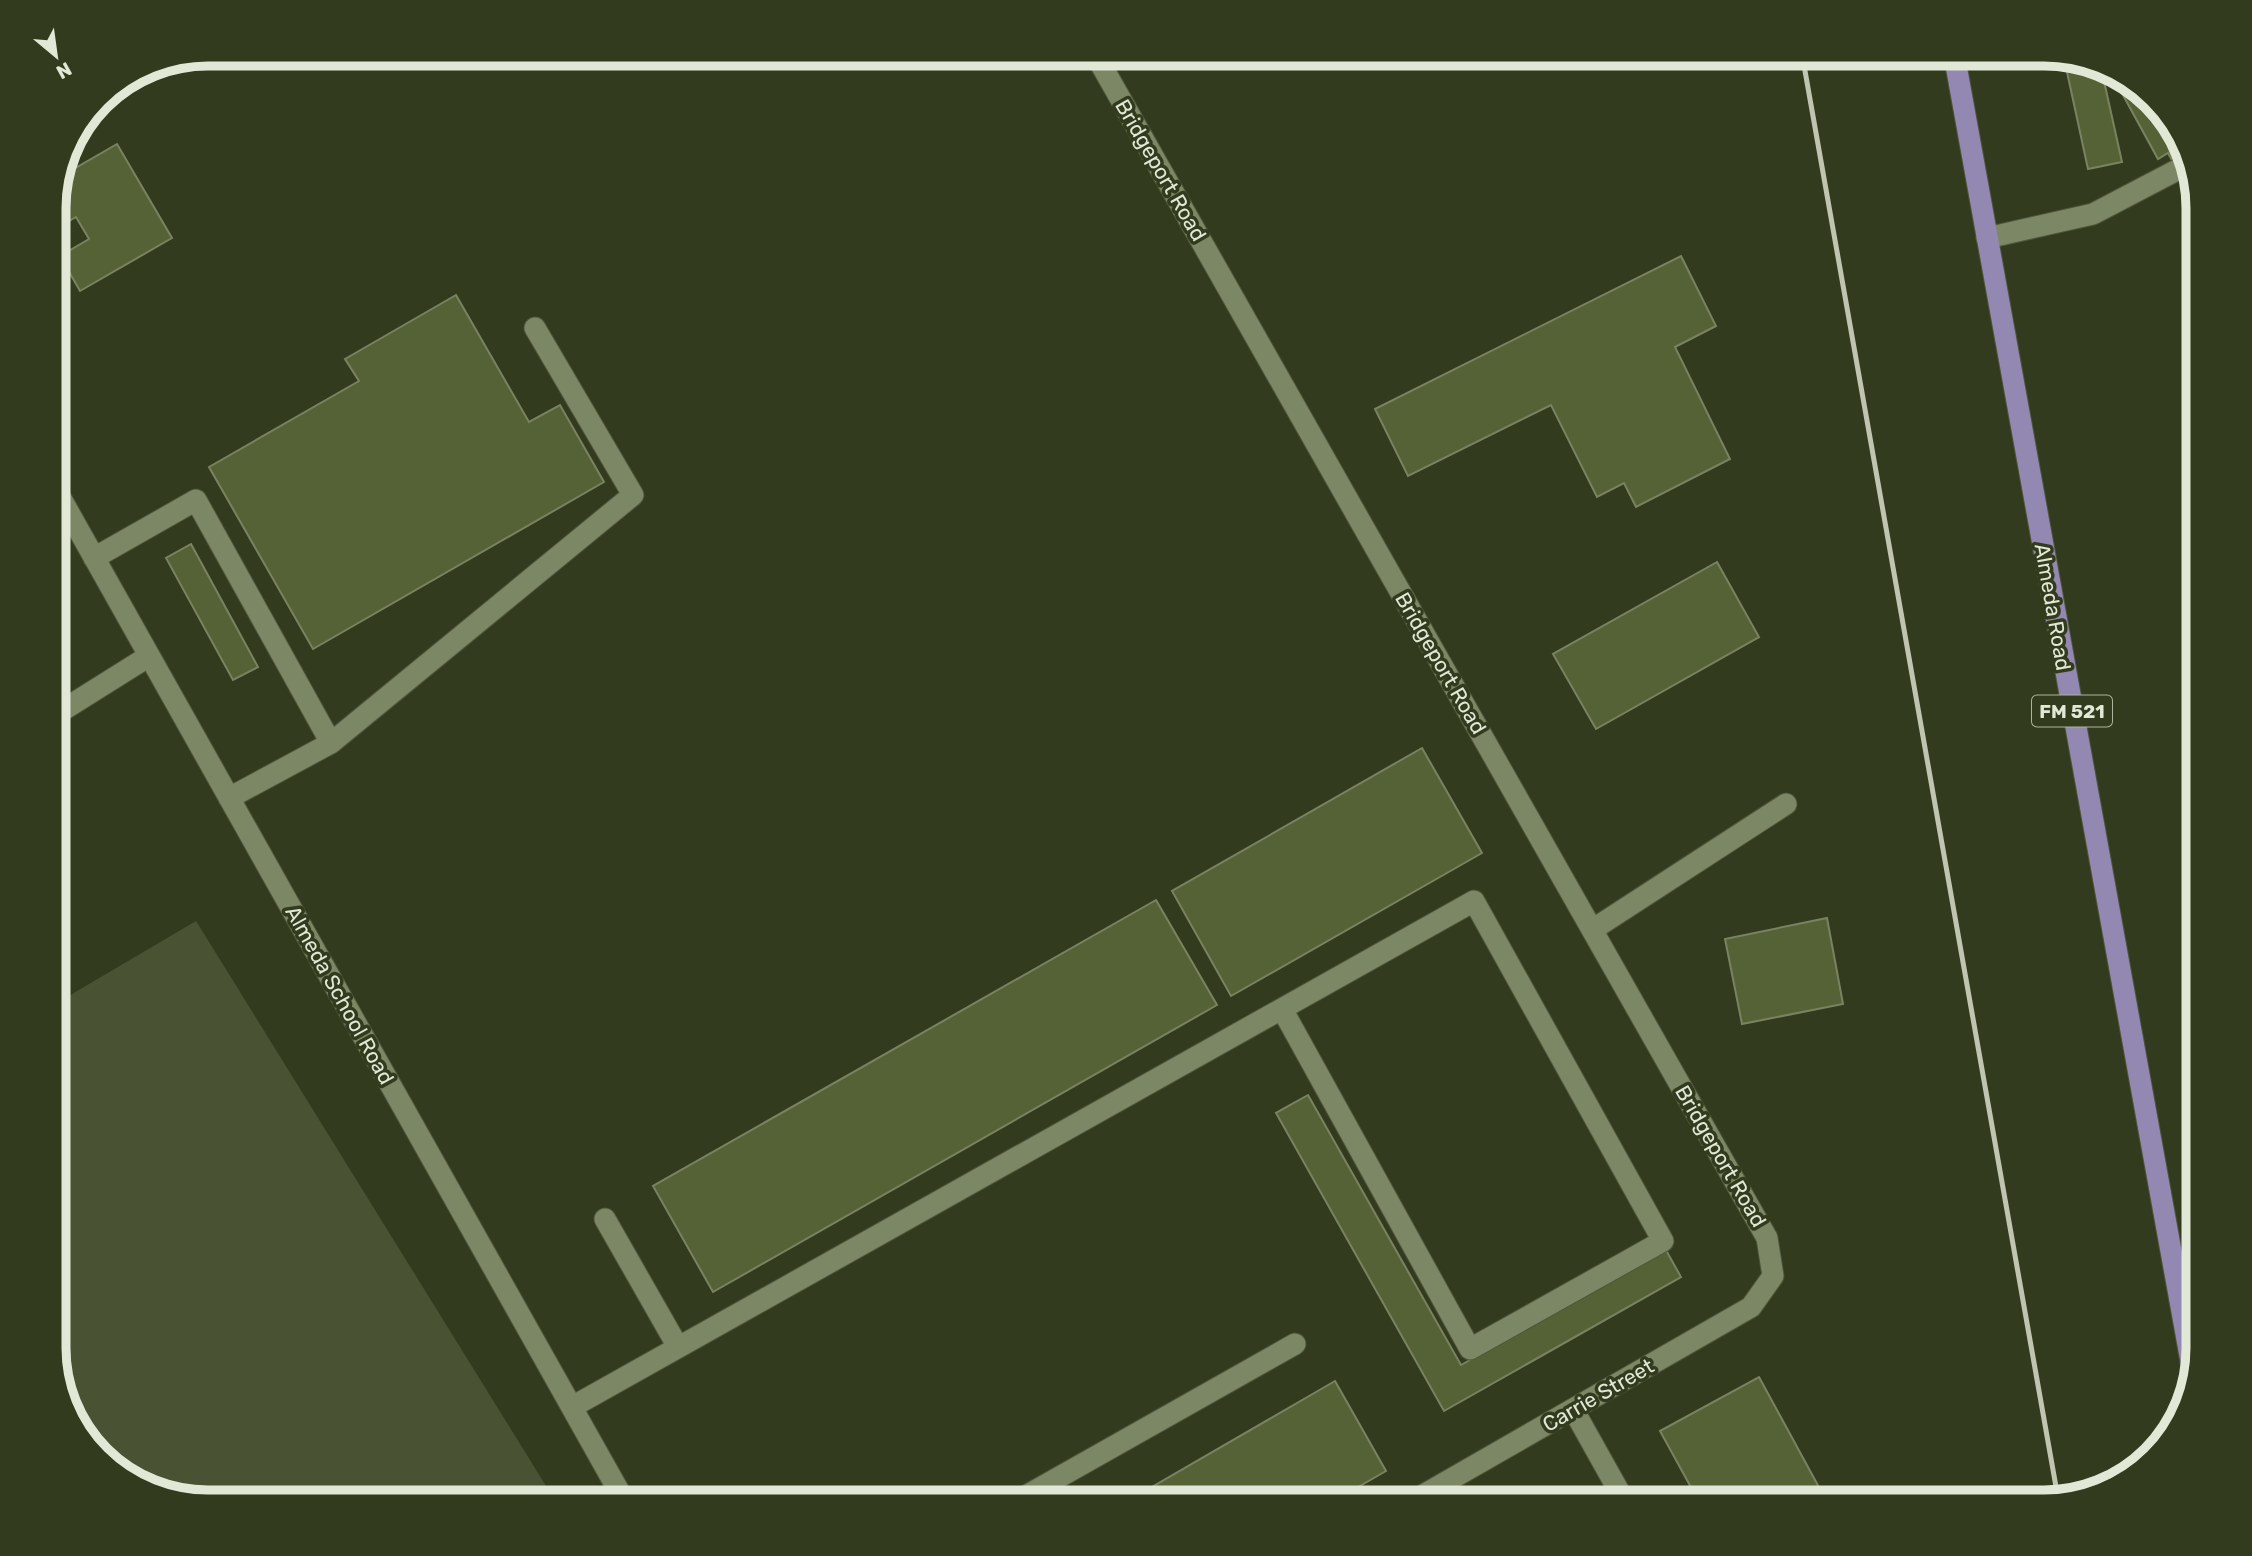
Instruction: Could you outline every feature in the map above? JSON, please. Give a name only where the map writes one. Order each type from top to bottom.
[{"type":"main road","name":"Almeda Road","points":[[1956,66],[2186,1334]]},
{"type":"street","name":"Bridgeport Road","points":[[1103,66],[1768,1238],[1773,1276]]},
{"type":"street","points":[[1987,239],[2093,214],[2177,170]]},
{"type":"street","points":[[229,798],[331,743],[633,495],[535,328]]},
{"type":"street","points":[[94,558],[196,500],[331,743]]},
{"type":"street","name":"Almeda School Road","points":[[67,510],[618,1490]]},
{"type":"street","points":[[67,707],[149,656]]},
{"type":"street","points":[[1592,930],[1786,804]]},
{"type":"street","points":[[572,1407],[1474,901],[1663,1241],[1471,1349],[1282,1009]]},
{"type":"street","points":[[605,1219],[678,1347]]},
{"type":"street","name":"Carrie Street","points":[[1432,1490],[1751,1307],[1773,1276]]},
{"type":"street","points":[[1036,1490],[1295,1344]]},
{"type":"street","points":[[1573,1409],[1618,1490]]},
{"type":"green space","points":[[196,921],[549,1490],[209,1490],[172,1485],[146,1475],[108,1448],[96,1434],[77,1402],[67,1357],[67,997]]},
{"type":"building","points":[[2080,71],[2104,80],[2122,162],[2088,169],[2067,72]]},
{"type":"building","points":[[2119,89],[2137,102],[2162,130],[2178,163],[2182,179],[2168,153],[2158,159]]},
{"type":"building","points":[[117,144],[172,238],[80,291],[67,268],[67,252],[89,239],[76,217],[67,222],[72,170]]},
{"type":"building","points":[[1681,256],[1716,326],[1675,347],[1730,459],[1636,507],[1624,483],[1597,497],[1551,405],[1408,476],[1375,409]]},
{"type":"building","points":[[456,295],[529,422],[560,405],[604,482],[313,649],[209,467],[359,381],[345,359]]},
{"type":"building","points":[[191,544],[258,667],[233,680],[166,558]]},
{"type":"building","points":[[1717,562],[1759,637],[1596,729],[1553,654]]},
{"type":"building","points":[[1422,748],[1482,853],[1231,996],[1172,891]]},
{"type":"building","points":[[1156,900],[1217,1005],[713,1292],[653,1186]]},
{"type":"building","points":[[1827,918],[1843,1004],[1742,1024],[1725,939]]},
{"type":"building","points":[[1308,1095],[1461,1365],[1666,1250],[1681,1277],[1444,1411],[1276,1113]]},
{"type":"building","points":[[1759,1377],[1820,1490],[1692,1490],[1660,1431]]},
{"type":"building","points":[[1335,1381],[1386,1471],[1353,1490],[1147,1490]]},
{"type":"railway","points":[[1804,66],[2056,1489]]}]
